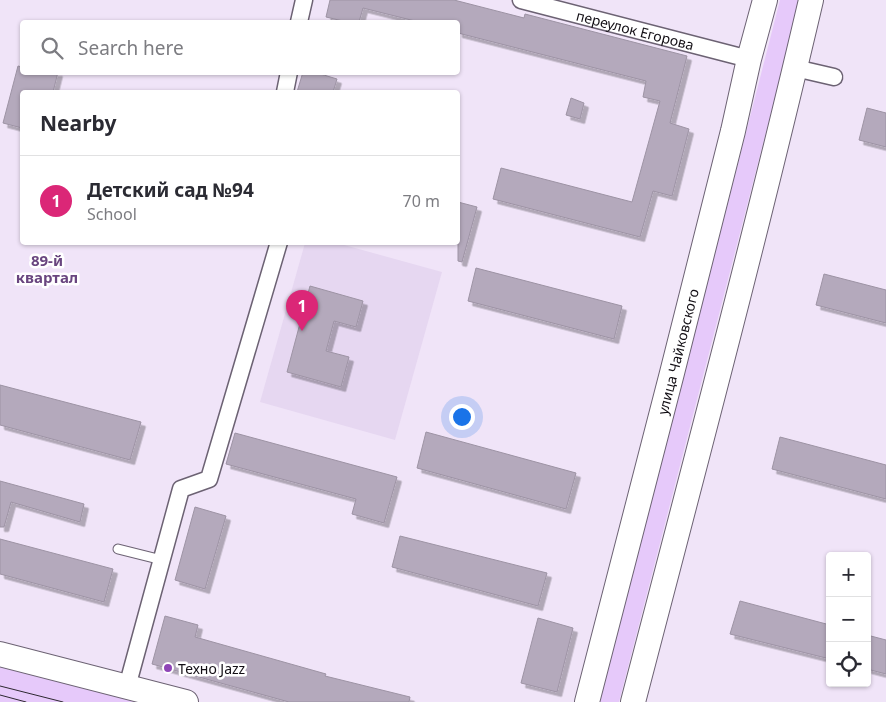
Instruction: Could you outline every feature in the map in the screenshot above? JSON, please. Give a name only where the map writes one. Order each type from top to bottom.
[{"type":"main road","name":"улица Чайковского","points":[[586,702],[672,373],[765,0]]},
{"type":"main road","points":[[633,702],[811,0]]},
{"type":"main road","points":[[0,654],[186,702]]},
{"type":"street","points":[[300,20],[304,0]]},
{"type":"street","name":"переулок Егорова","points":[[521,0],[749,59]]},
{"type":"street","points":[[795,68],[834,77]]},
{"type":"street","points":[[285,90],[288,75]]},
{"type":"street","points":[[127,687],[181,489],[209,479],[277,245]]},
{"type":"lane","points":[[118,549],[162,560]]},
{"type":"shaded area","points":[[780,0],[800,0],[619,702],[600,702]]},
{"type":"shaded area","points":[[304,245],[344,245],[442,272],[395,440],[260,402]]},
{"type":"shaded area","points":[[0,667],[136,702],[0,702]]},
{"type":"building","points":[[330,0],[454,0],[524,18],[525,14],[687,56],[670,123],[689,129],[672,196],[653,191],[640,237],[493,199],[501,168],[632,202],[660,101],[643,97],[646,81],[460,34],[460,20],[411,20],[363,8],[360,20],[339,20],[326,17]]},
{"type":"building","points":[[18,66],[20,66],[20,75],[57,75],[54,90],[20,90],[20,127],[3,123]]},
{"type":"building","points":[[302,75],[324,75],[337,79],[334,90],[298,90]]},
{"type":"building","points":[[571,98],[584,103],[580,119],[566,115]]},
{"type":"building","points":[[867,108],[886,113],[886,147],[859,140]]},
{"type":"building","points":[[460,203],[477,207],[462,262],[458,261]]},
{"type":"building","points":[[476,268],[622,306],[614,339],[468,301]]},
{"type":"building","points":[[824,274],[886,290],[886,323],[816,305]]},
{"type":"building","points":[[310,286],[363,301],[356,327],[334,321],[326,351],[349,357],[341,387],[287,372]]},
{"type":"building","points":[[0,385],[141,422],[130,460],[0,425]]},
{"type":"building","points":[[426,432],[576,473],[566,509],[417,468]]},
{"type":"building","points":[[235,433],[397,477],[384,523],[352,514],[356,499],[226,464]]},
{"type":"building","points":[[780,437],[886,465],[886,499],[772,469]]},
{"type":"building","points":[[0,481],[84,504],[80,522],[11,502],[4,527],[0,527]]},
{"type":"building","points":[[195,507],[226,516],[205,589],[175,580]]},
{"type":"building","points":[[400,536],[547,573],[538,606],[392,567]]},
{"type":"building","points":[[0,539],[113,569],[104,602],[0,574]]},
{"type":"building","points":[[740,601],[826,624],[826,658],[730,634]]},
{"type":"building","points":[[165,616],[198,625],[195,637],[326,674],[325,676],[410,697],[409,702],[289,702],[152,664]]},
{"type":"building","points":[[538,618],[573,628],[557,692],[521,683]]},
{"type":"building","points":[[871,636],[886,640],[886,674],[871,670]]},
{"type":"tram line","points":[[0,686],[63,702]]},
{"type":"tram line","points":[[0,695],[26,702]]},
{"type":"place","name":"Детский сад №94","points":[[302,331]]},
{"type":"place","name":"Техно Jazz","points":[[168,668]]},
{"type":"district","name":"89-й квартал","points":[[47,268]]}]
